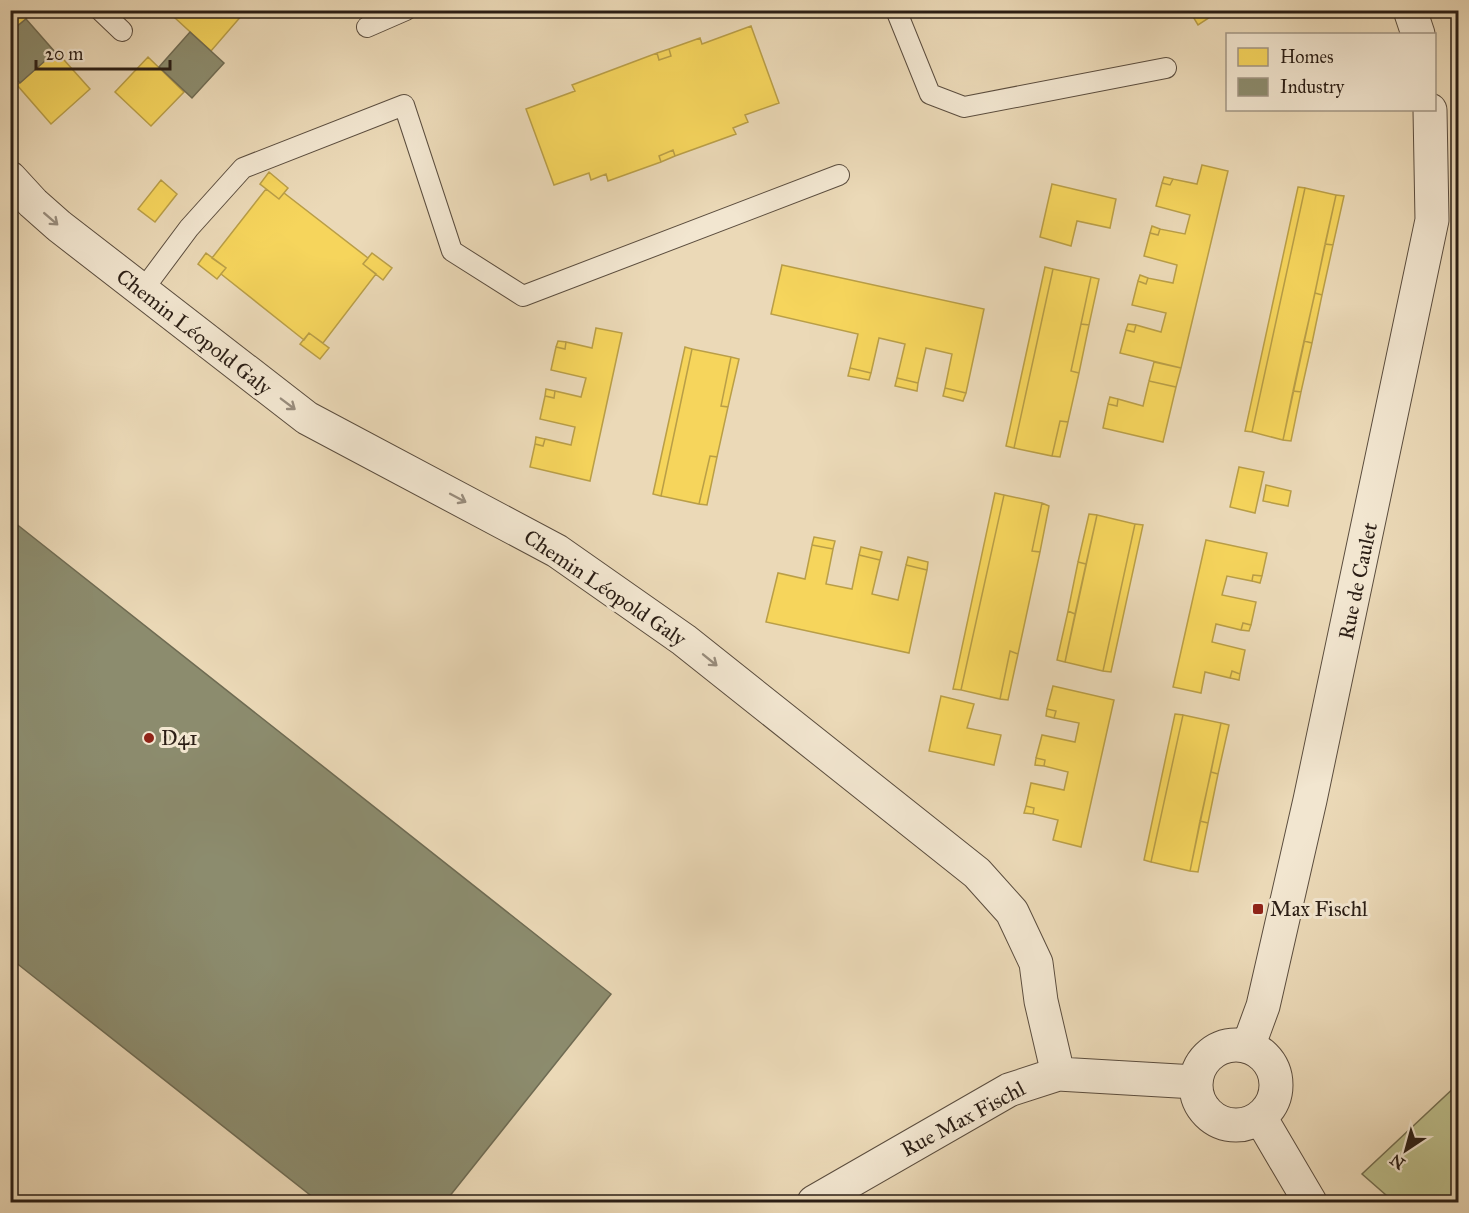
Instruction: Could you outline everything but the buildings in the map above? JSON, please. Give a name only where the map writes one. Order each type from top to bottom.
[{"type":"street","points":[[1410,10],[1418,33]]},
{"type":"street","name":"Rue de Caulet","points":[[1248,1047],[1263,1006],[1310,800],[1432,220],[1430,111]]},
{"type":"street","name":"Chemin Léopold Galy","points":[[10,178],[42,211],[307,418],[557,551],[684,640],[978,873],[1012,912],[1036,963],[1041,1001],[1058,1074]]},
{"type":"street","points":[[1234,1045],[1248,1047],[1260,1052],[1268,1061],[1276,1085],[1268,1109],[1260,1117],[1246,1125],[1230,1125],[1216,1120],[1204,1110],[1197,1097],[1195,1082],[1199,1068],[1208,1056],[1220,1048],[1234,1045]]},
{"type":"street","name":"Rue Max Fischl","points":[[814,1203],[1009,1090],[1058,1074],[1195,1082]]},
{"type":"street","points":[[1260,1117],[1310,1203]]},
{"type":"lane","points":[[100,10],[122,31]]},
{"type":"lane","points":[[367,27],[406,10]]},
{"type":"lane","points":[[896,10],[930,94],[964,107],[1166,68]]},
{"type":"lane","points":[[142,291],[189,228],[243,168],[404,105],[452,251],[523,296],[839,175]]},
{"type":"green space","points":[[1458,1084],[1458,1202],[1394,1202],[1362,1174]]},
{"type":"place","name":"D41","points":[[149,738]]},
{"type":"place","name":"Max Fischl","points":[[1258,909]]}]
